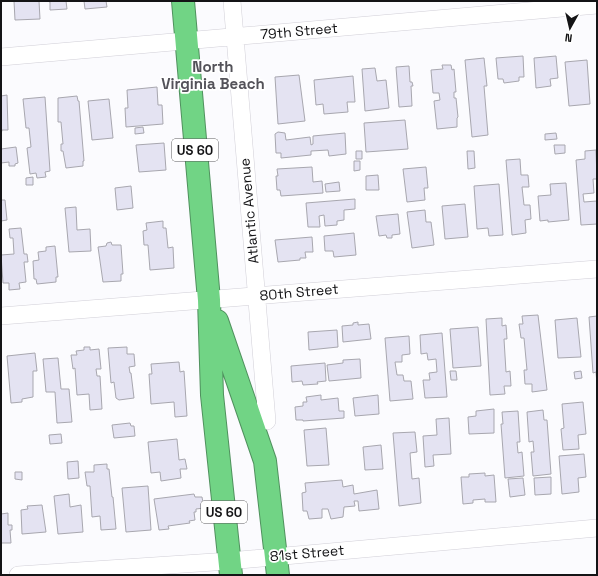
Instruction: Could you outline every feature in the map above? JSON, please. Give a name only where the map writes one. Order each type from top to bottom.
[{"type":"highway","name":"US 60","points":[[183,1],[209,300],[212,395],[230,568]]},
{"type":"highway","name":"US 60","points":[[209,300],[265,461],[277,565]]},
{"type":"street","name":"Atlantic Avenue","points":[[232,1],[255,296],[267,421]]},
{"type":"street","name":"79th Street","points":[[1,57],[597,6]]},
{"type":"street","name":"80th Street","points":[[1,316],[597,269]]},
{"type":"street","name":"81st Street","points":[[18,575],[277,565],[597,528]]},
{"type":"building","points":[[14,1],[39,1],[40,19],[15,20]]},
{"type":"building","points":[[47,1],[66,1],[67,9],[50,10],[50,2]]},
{"type":"building","points":[[84,1],[106,1],[107,7],[85,9]]},
{"type":"building","points":[[523,56],[524,77],[519,77],[519,81],[504,83],[503,79],[498,79],[496,58]]},
{"type":"building","points":[[556,56],[558,78],[550,79],[551,86],[536,88],[534,58]]},
{"type":"building","points":[[484,58],[487,86],[484,86],[488,135],[472,137],[465,60]]},
{"type":"building","points":[[587,60],[590,104],[569,106],[565,62]]},
{"type":"building","points":[[442,65],[451,65],[452,70],[454,69],[456,92],[454,92],[454,98],[456,98],[458,117],[457,127],[437,129],[434,101],[440,100],[439,93],[433,93],[431,70],[443,69]]},
{"type":"building","points":[[409,66],[410,82],[412,82],[413,86],[411,86],[412,106],[399,107],[396,67]]},
{"type":"building","points":[[375,68],[377,81],[386,80],[389,108],[365,111],[362,69]]},
{"type":"building","points":[[299,75],[305,121],[278,124],[275,77]]},
{"type":"building","points":[[353,76],[355,102],[347,102],[348,112],[324,114],[323,104],[316,105],[314,80]]},
{"type":"building","points":[[157,87],[158,105],[162,105],[163,124],[126,127],[125,108],[128,108],[127,90]]},
{"type":"building","points":[[7,95],[8,130],[2,130],[1,134],[1,96]]},
{"type":"building","points":[[77,96],[79,101],[84,161],[83,166],[66,168],[63,151],[61,151],[61,144],[63,144],[61,122],[58,122],[58,98]]},
{"type":"building","points":[[45,97],[50,171],[45,172],[46,177],[37,178],[36,173],[30,174],[27,148],[31,147],[29,128],[26,128],[23,99]]},
{"type":"building","points":[[109,99],[113,138],[92,140],[88,101]]},
{"type":"building","points":[[405,120],[408,149],[366,152],[364,123]]},
{"type":"building","points":[[143,127],[144,133],[135,134],[135,128]]},
{"type":"building","points":[[278,132],[285,133],[286,140],[310,137],[311,145],[313,144],[313,136],[345,133],[346,154],[329,156],[328,150],[311,151],[311,155],[281,158],[281,153],[276,153],[275,134]]},
{"type":"building","points":[[556,133],[557,139],[545,140],[545,134]]},
{"type":"building","points":[[164,143],[166,170],[139,172],[136,145]]},
{"type":"building","points":[[554,145],[565,145],[565,153],[555,154]]},
{"type":"building","points":[[16,147],[18,163],[15,164],[15,166],[9,166],[9,162],[1,163],[1,149]]},
{"type":"building","points":[[596,150],[597,179],[593,179],[594,193],[583,194],[584,202],[597,201],[597,224],[581,225],[576,160],[585,159],[585,151]]},
{"type":"building","points":[[356,151],[362,151],[362,159],[356,159]]},
{"type":"building","points":[[467,151],[474,151],[475,168],[468,169]]},
{"type":"building","points":[[520,159],[521,175],[528,175],[529,187],[522,187],[524,205],[530,205],[531,219],[525,220],[526,233],[512,235],[506,160]]},
{"type":"building","points":[[354,161],[360,161],[360,170],[354,171]]},
{"type":"building","points":[[312,167],[313,182],[322,181],[323,193],[281,196],[280,190],[277,190],[277,169]]},
{"type":"building","points":[[426,167],[428,188],[424,188],[425,200],[407,202],[403,169]]},
{"type":"building","points":[[378,175],[379,190],[366,190],[366,176]]},
{"type":"building","points":[[33,177],[33,185],[26,185],[26,178]]},
{"type":"building","points":[[339,182],[340,191],[326,192],[325,184]]},
{"type":"building","points":[[566,183],[569,220],[548,222],[548,220],[540,221],[538,196],[551,195],[550,184]]},
{"type":"building","points":[[499,184],[503,235],[489,236],[488,228],[477,229],[474,186]]},
{"type":"building","points":[[131,186],[133,208],[117,210],[115,188]]},
{"type":"building","points":[[355,199],[355,209],[344,210],[344,220],[337,221],[337,225],[325,226],[324,215],[319,216],[320,227],[308,227],[306,203]]},
{"type":"building","points":[[1,200],[5,200],[7,220],[1,221]]},
{"type":"building","points":[[465,204],[468,237],[445,239],[442,206]]},
{"type":"building","points":[[76,207],[77,230],[90,229],[91,251],[69,252],[65,208]]},
{"type":"building","points":[[425,210],[426,222],[431,222],[434,245],[412,248],[407,212]]},
{"type":"building","points":[[398,214],[400,234],[392,235],[392,238],[387,238],[386,235],[379,236],[376,216]]},
{"type":"building","points":[[163,221],[163,228],[166,228],[168,248],[173,247],[174,268],[150,270],[148,245],[144,245],[143,231],[147,230],[146,223]]},
{"type":"building","points":[[21,228],[24,254],[27,254],[28,262],[24,262],[26,282],[19,283],[20,289],[9,290],[9,283],[3,283],[1,255],[14,254],[13,238],[10,238],[9,229]]},
{"type":"building","points":[[354,233],[356,255],[334,257],[333,251],[325,251],[324,236]]},
{"type":"building","points":[[312,237],[313,252],[305,252],[306,258],[278,262],[275,240]]},
{"type":"building","points":[[111,242],[112,245],[121,245],[123,274],[121,274],[121,281],[103,282],[98,247],[106,246],[107,243]]},
{"type":"building","points":[[55,246],[58,277],[56,277],[56,282],[37,284],[36,279],[34,279],[33,261],[39,260],[38,252],[46,251],[46,247]]},
{"type":"building","points":[[538,315],[547,390],[532,392],[532,384],[525,384],[524,370],[527,370],[524,338],[521,338],[519,324],[523,324],[522,316]]},
{"type":"building","points":[[597,316],[597,384],[596,372],[593,373],[589,317]]},
{"type":"building","points":[[502,318],[502,326],[506,325],[507,339],[504,339],[506,372],[510,371],[511,386],[504,386],[505,394],[490,395],[486,319]]},
{"type":"building","points":[[577,318],[581,357],[558,358],[555,320]]},
{"type":"building","points":[[358,322],[358,325],[369,324],[371,339],[343,342],[342,326],[353,325],[353,323]]},
{"type":"building","points":[[478,327],[481,366],[453,368],[450,329]]},
{"type":"building","points":[[337,330],[338,347],[309,350],[308,332]]},
{"type":"building","points":[[442,333],[447,397],[425,398],[423,380],[430,380],[429,373],[437,372],[436,359],[428,360],[427,353],[421,354],[420,335]]},
{"type":"building","points":[[409,336],[410,354],[402,355],[402,362],[395,362],[397,375],[403,375],[404,381],[411,381],[413,399],[390,401],[385,338]]},
{"type":"building","points":[[84,347],[90,347],[90,350],[99,349],[101,369],[96,369],[97,376],[100,376],[102,409],[90,410],[89,394],[77,395],[75,368],[73,369],[71,355],[77,355],[76,351],[84,350]]},
{"type":"building","points":[[127,347],[127,354],[134,354],[135,366],[129,367],[134,398],[119,400],[116,398],[114,382],[111,383],[108,348]]},
{"type":"building","points":[[35,353],[37,371],[33,371],[33,397],[22,399],[22,402],[11,403],[7,356]]},
{"type":"building","points":[[58,358],[61,389],[69,389],[72,422],[57,423],[55,392],[46,392],[43,359]]},
{"type":"building","points":[[360,359],[361,378],[329,381],[327,365],[343,363],[343,360]]},
{"type":"building","points":[[179,362],[180,372],[184,371],[187,416],[175,417],[174,402],[151,404],[149,374],[152,374],[151,364]]},
{"type":"building","points":[[325,363],[326,381],[317,382],[318,384],[303,385],[302,381],[292,382],[291,366]]},
{"type":"building","points":[[450,371],[456,371],[457,380],[451,380]]},
{"type":"building","points":[[581,371],[582,378],[575,379],[574,372]]},
{"type":"building","points":[[321,395],[321,400],[338,398],[339,411],[344,411],[344,418],[303,421],[296,420],[295,407],[303,406],[303,402],[307,402],[306,397]]},
{"type":"building","points":[[378,395],[379,414],[355,416],[353,398]]},
{"type":"building","points":[[583,402],[586,434],[578,435],[579,449],[563,450],[561,429],[564,428],[562,404]]},
{"type":"building","points":[[494,409],[494,433],[469,434],[468,417],[476,416],[476,411]]},
{"type":"building","points":[[543,410],[544,420],[547,420],[551,474],[533,476],[531,452],[534,452],[533,441],[529,442],[527,412]]},
{"type":"building","points":[[518,411],[520,442],[517,442],[518,453],[522,452],[524,476],[505,478],[501,424],[503,424],[502,412]]},
{"type":"building","points":[[449,418],[451,454],[433,455],[434,466],[425,467],[423,436],[437,435],[436,419]]},
{"type":"building","points":[[130,423],[131,426],[134,426],[135,436],[114,438],[112,425]]},
{"type":"building","points":[[326,428],[329,465],[307,466],[304,430]]},
{"type":"building","points":[[415,432],[417,452],[410,453],[412,479],[419,478],[421,503],[399,506],[393,433]]},
{"type":"building","points":[[61,434],[62,443],[50,444],[49,435]]},
{"type":"building","points":[[177,439],[179,460],[185,459],[187,469],[180,469],[181,478],[161,481],[160,472],[151,473],[148,442]]},
{"type":"building","points":[[381,445],[383,469],[365,470],[363,447]]},
{"type":"building","points":[[584,454],[586,477],[578,478],[579,492],[562,494],[559,456]]},
{"type":"building","points":[[78,461],[79,478],[68,479],[67,462]]},
{"type":"building","points":[[107,464],[113,497],[116,529],[101,530],[100,516],[92,517],[90,486],[87,486],[85,472],[94,472],[94,465]]},
{"type":"building","points":[[15,472],[22,472],[22,480],[15,479]]},
{"type":"building","points":[[485,473],[485,476],[494,475],[496,502],[485,502],[485,499],[473,500],[473,503],[463,504],[461,477],[469,477],[469,474]]},
{"type":"building","points":[[551,477],[551,494],[535,495],[534,478]]},
{"type":"building","points":[[523,478],[525,495],[510,497],[508,479]]},
{"type":"building","points":[[342,480],[343,487],[353,485],[354,494],[377,490],[379,509],[359,511],[358,501],[354,501],[355,506],[344,507],[343,517],[331,519],[328,509],[322,509],[322,518],[309,519],[307,511],[303,511],[302,493],[306,492],[305,483]]},
{"type":"building","points":[[148,486],[151,530],[126,532],[122,488]]},
{"type":"building","points":[[69,494],[70,507],[81,505],[83,532],[58,534],[54,496]]},
{"type":"building","points":[[194,494],[195,497],[202,497],[204,508],[196,509],[196,512],[194,512],[195,520],[189,521],[190,523],[168,526],[169,529],[159,530],[154,499]]},
{"type":"building","points":[[42,505],[46,532],[22,534],[21,510],[28,509],[27,506]]},
{"type":"building","points":[[8,513],[8,525],[12,525],[12,530],[10,530],[11,543],[1,543],[1,514]]},
{"type":"district","name":"North Virginia Beach","points":[[213,74]]}]
